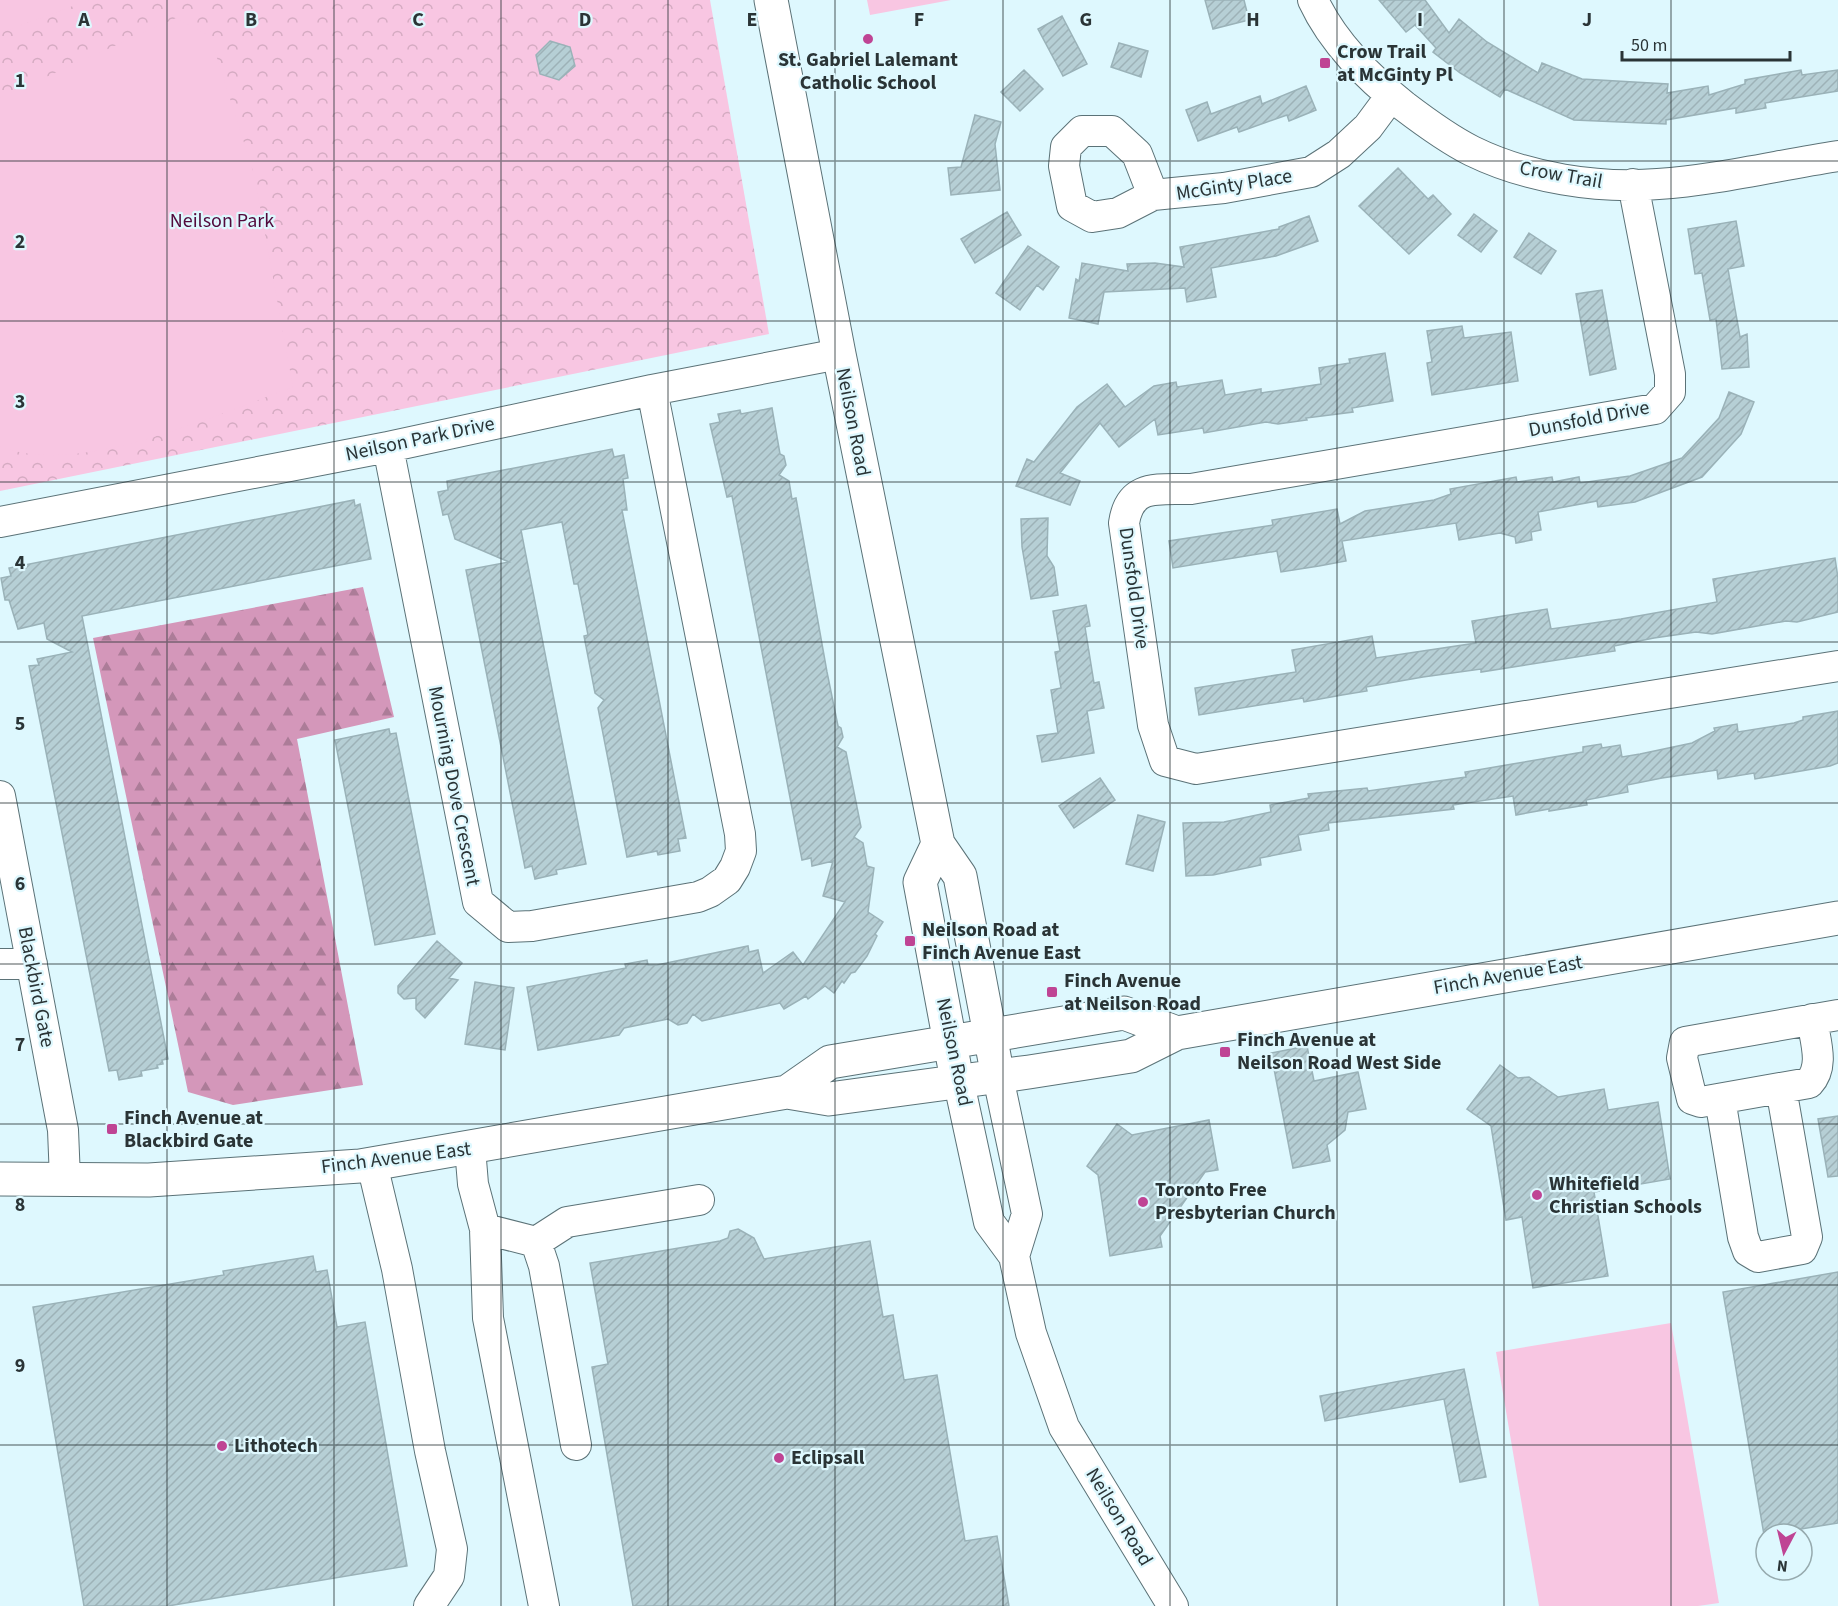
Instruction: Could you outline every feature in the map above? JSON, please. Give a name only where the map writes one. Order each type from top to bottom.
[{"type":"main road","name":"Neilson Road","points":[[771,0],[839,354],[938,844],[960,876],[998,1077]]},
{"type":"main road","name":"Neilson Road","points":[[938,844],[920,882],[958,1083]]},
{"type":"main road","name":"Finch Avenue East","points":[[0,1179],[65,1179],[98,1182],[149,1180],[372,1164],[787,1092],[829,1099],[958,1083],[1131,1056],[1177,1033],[1838,918]]},
{"type":"main road","name":"Finch Avenue East","points":[[787,1092],[830,1062],[1125,1014],[1177,1033]]},
{"type":"street","name":"Crow Trail","points":[[1313,0],[1326,23],[1360,69],[1391,96],[1472,151],[1509,165],[1561,178],[1593,183],[1658,185],[1838,156]]},
{"type":"street","name":"McGinty Place","points":[[1153,195],[1224,188],[1311,172],[1339,154],[1355,139],[1391,96]]},
{"type":"street","name":"Dunsfold Drive","points":[[1633,184],[1670,374],[1670,392],[1655,408],[1191,489],[1153,490],[1137,494],[1129,501],[1124,523],[1153,725],[1165,761],[1196,769],[1838,666]]},
{"type":"street","name":"Neilson Park Drive","points":[[0,522],[388,447],[652,390],[839,354]]},
{"type":"street","name":"Mourning Dove Crescent","points":[[388,447],[478,902],[508,927],[532,926],[698,897],[726,880],[735,867],[741,851],[740,834],[652,390]]},
{"type":"street","name":"Blackbird Gate","points":[[0,796],[63,1130],[65,1179]]},
{"type":"street","points":[[0,964],[32,964]]},
{"type":"street","points":[[1825,1017],[1816,1075],[1809,1083],[1781,1088],[1701,1102],[1692,1099],[1682,1058],[1685,1042],[1825,1017]]},
{"type":"street","name":"Neilson Road","points":[[998,1077],[1027,1214],[1014,1256]]},
{"type":"street","name":"Neilson Road","points":[[958,1083],[989,1222],[1014,1256],[1031,1333],[1064,1427],[1173,1606]]},
{"type":"street","points":[[1720,1099],[1743,1238],[1748,1251],[1758,1257],[1802,1249],[1807,1237],[1781,1088]]},
{"type":"street","points":[[470,1148],[473,1184],[485,1229],[488,1318],[544,1606]]},
{"type":"street","points":[[372,1164],[397,1269],[430,1451],[452,1549],[449,1576],[429,1606]]},
{"type":"street","points":[[485,1229],[536,1242],[567,1222],[699,1200]]},
{"type":"street","points":[[536,1242],[544,1266],[576,1445]]},
{"type":"green space","name":"Neilson Park","points":[[0,0],[710,0],[769,334],[0,491]]},
{"type":"green space","points":[[0,0],[89,0],[0,33]]},
{"type":"green space","points":[[867,0],[951,0],[870,15]]},
{"type":"green space","points":[[176,18],[210,36],[254,174],[293,387],[187,426],[107,449],[68,454],[32,454],[0,446],[0,98]]},
{"type":"green space","points":[[363,587],[394,717],[297,739],[363,1085],[233,1105],[188,1092],[93,638]]},
{"type":"green space","points":[[1671,1323],[1719,1603],[1698,1606],[1539,1606],[1496,1352]]},
{"type":"building","points":[[1205,0],[1244,0],[1249,20],[1213,29]]},
{"type":"building","points":[[1379,0],[1425,0],[1449,33],[1459,19],[1487,42],[1538,73],[1542,63],[1582,79],[1668,84],[1667,93],[1708,86],[1709,95],[1745,84],[1745,80],[1801,70],[1802,75],[1838,70],[1838,91],[1765,103],[1766,108],[1736,113],[1736,108],[1666,120],[1666,124],[1574,120],[1505,89],[1500,97],[1460,73],[1433,52],[1436,48],[1415,25],[1406,32]]},
{"type":"building","points":[[1062,16],[1087,64],[1063,76],[1038,29]]},
{"type":"building","points":[[550,41],[570,47],[575,66],[559,80],[540,74],[536,55]]},
{"type":"building","points":[[1119,43],[1148,51],[1141,77],[1111,67]]},
{"type":"building","points":[[1024,70],[1043,89],[1020,111],[1001,92]]},
{"type":"building","points":[[1306,86],[1316,110],[1289,121],[1287,115],[1239,132],[1237,127],[1198,141],[1186,110],[1207,102],[1211,114],[1260,96],[1262,104]]},
{"type":"building","points":[[975,115],[1001,122],[995,144],[1000,190],[951,195],[948,168],[961,167]]},
{"type":"building","points":[[1398,168],[1428,199],[1433,195],[1451,214],[1409,254],[1359,206]]},
{"type":"building","points":[[1007,212],[1021,235],[975,263],[961,239]]},
{"type":"building","points":[[1474,214],[1497,231],[1481,252],[1458,235]]},
{"type":"building","points":[[1309,216],[1318,241],[1276,256],[1211,268],[1216,297],[1187,302],[1185,288],[1104,292],[1098,324],[1069,318],[1076,279],[1079,281],[1082,263],[1128,271],[1127,264],[1155,263],[1184,267],[1180,247],[1279,229],[1279,227]]},
{"type":"building","points":[[1736,221],[1744,266],[1728,269],[1740,337],[1747,334],[1749,367],[1722,369],[1716,319],[1710,320],[1702,273],[1695,274],[1688,229]]},
{"type":"building","points":[[1529,233],[1556,251],[1541,274],[1514,257]]},
{"type":"building","points":[[1028,246],[1059,267],[1043,290],[1037,285],[1020,310],[996,293]]},
{"type":"building","points":[[1602,290],[1616,369],[1590,375],[1576,294]]},
{"type":"building","points":[[1462,326],[1464,338],[1511,332],[1518,381],[1432,395],[1427,363],[1432,362],[1427,331]]},
{"type":"building","points":[[1385,353],[1393,401],[1352,408],[1353,412],[1306,418],[1307,420],[1278,424],[1266,422],[1204,433],[1203,428],[1158,435],[1155,419],[1119,447],[1100,423],[1060,473],[1080,481],[1070,505],[1016,486],[1027,459],[1034,462],[1077,407],[1107,384],[1125,407],[1154,386],[1176,382],[1177,387],[1222,380],[1225,395],[1261,389],[1261,393],[1321,384],[1319,368],[1350,363],[1349,359]]},
{"type":"building","points":[[1729,392],[1754,402],[1741,434],[1702,477],[1635,502],[1598,507],[1597,501],[1538,512],[1541,530],[1531,532],[1532,540],[1516,543],[1515,537],[1500,533],[1459,540],[1456,523],[1342,541],[1346,561],[1319,566],[1281,572],[1277,551],[1173,568],[1169,541],[1273,525],[1272,520],[1337,509],[1340,524],[1365,511],[1434,500],[1451,494],[1450,489],[1516,477],[1517,482],[1552,477],[1553,482],[1579,477],[1580,483],[1630,476],[1682,458],[1719,418]]},
{"type":"building","points":[[772,408],[780,454],[784,456],[786,465],[779,475],[789,481],[792,499],[796,498],[827,672],[838,726],[841,728],[843,737],[837,747],[846,752],[861,827],[854,837],[863,843],[867,866],[874,868],[868,912],[883,922],[875,934],[877,936],[867,956],[844,983],[842,981],[834,993],[825,986],[808,999],[806,996],[784,1009],[780,1003],[702,1021],[693,1014],[687,1023],[678,1025],[668,1019],[624,1028],[619,1035],[538,1050],[527,987],[626,968],[625,964],[647,960],[648,965],[657,965],[748,946],[749,952],[758,950],[763,973],[793,952],[803,965],[845,902],[823,896],[833,861],[812,866],[811,858],[802,860],[732,496],[727,497],[710,424],[720,422],[718,414],[740,410],[741,414]]},
{"type":"building","points":[[612,449],[614,457],[624,455],[628,478],[623,479],[627,510],[622,510],[686,838],[678,839],[680,851],[658,855],[657,851],[627,857],[598,708],[604,700],[595,693],[584,636],[588,635],[578,584],[574,584],[562,522],[521,530],[586,864],[556,870],[557,874],[535,879],[532,866],[525,868],[466,570],[509,562],[455,539],[448,514],[443,515],[438,492],[448,490],[447,481]]},
{"type":"building","points":[[354,500],[355,506],[360,504],[371,559],[82,616],[168,1059],[162,1060],[163,1064],[157,1065],[158,1068],[141,1071],[142,1076],[119,1080],[117,1070],[109,1071],[29,666],[39,665],[37,659],[72,652],[47,639],[44,623],[18,629],[9,600],[5,600],[1,578],[11,576],[9,568]]},
{"type":"building","points":[[1048,518],[1047,556],[1054,567],[1058,595],[1031,599],[1022,547],[1021,519]]},
{"type":"building","points":[[1835,558],[1838,578],[1838,612],[1797,622],[1786,621],[1712,634],[1696,632],[1654,638],[1614,646],[1615,651],[1481,672],[1481,669],[1423,677],[1366,687],[1367,691],[1304,702],[1303,698],[1199,715],[1195,688],[1296,672],[1292,650],[1372,636],[1376,658],[1476,643],[1472,621],[1547,609],[1551,629],[1621,619],[1717,602],[1713,579]]},
{"type":"building","points":[[1086,605],[1090,626],[1085,627],[1094,683],[1099,682],[1104,708],[1087,711],[1094,753],[1042,762],[1037,736],[1058,733],[1051,690],[1061,688],[1055,652],[1060,651],[1053,611]]},
{"type":"building","points":[[1838,711],[1838,763],[1830,766],[1755,779],[1754,773],[1718,779],[1717,770],[1662,778],[1627,785],[1628,792],[1586,800],[1587,805],[1516,815],[1513,796],[1453,805],[1454,809],[1328,823],[1329,830],[1298,835],[1301,850],[1260,858],[1261,865],[1213,875],[1186,876],[1183,823],[1224,822],[1271,812],[1270,805],[1309,798],[1308,794],[1367,788],[1368,791],[1466,777],[1465,772],[1583,752],[1583,747],[1601,744],[1602,748],[1620,745],[1622,757],[1640,754],[1692,743],[1715,731],[1714,728],[1737,724],[1738,732],[1794,723],[1803,720],[1803,717]]},
{"type":"building","points":[[389,729],[390,734],[396,733],[435,934],[375,945],[335,740]]},
{"type":"building","points":[[1100,778],[1115,800],[1074,828],[1059,806]]},
{"type":"building","points":[[1138,815],[1165,822],[1153,871],[1126,864]]},
{"type":"building","points":[[437,941],[462,963],[449,978],[458,980],[425,1018],[416,1009],[416,998],[404,999],[398,993],[398,986]]},
{"type":"building","points":[[475,982],[514,988],[505,1050],[465,1044]]},
{"type":"building","points":[[1307,1046],[1314,1081],[1358,1072],[1366,1109],[1348,1112],[1345,1130],[1327,1145],[1330,1161],[1293,1168],[1271,1053]]},
{"type":"building","points":[[1500,1065],[1518,1078],[1529,1077],[1558,1097],[1604,1089],[1608,1110],[1658,1102],[1670,1179],[1594,1192],[1608,1276],[1533,1288],[1522,1217],[1506,1220],[1491,1126],[1467,1109]]},
{"type":"building","points":[[1838,1116],[1838,1176],[1828,1177],[1818,1119]]},
{"type":"building","name":"Toronto Free Presbyterian Church","points":[[1209,1120],[1218,1170],[1205,1172],[1160,1236],[1162,1247],[1110,1256],[1098,1175],[1087,1166],[1117,1124],[1132,1135]]},
{"type":"building","name":"Eclipsall","points":[[738,1229],[754,1238],[764,1259],[870,1241],[883,1317],[893,1315],[904,1380],[937,1375],[965,1541],[997,1536],[1009,1606],[633,1606],[592,1367],[608,1364],[590,1263],[720,1241],[728,1238],[730,1231]]},
{"type":"building","name":"Lithotech","points":[[313,1256],[316,1272],[327,1270],[337,1327],[365,1322],[407,1566],[168,1606],[84,1606],[33,1307],[224,1275],[223,1271]]},
{"type":"building","points":[[1838,1272],[1838,1523],[1814,1527],[1814,1522],[1762,1522],[1723,1292]]},
{"type":"building","points":[[1464,1369],[1486,1477],[1460,1482],[1444,1399],[1325,1421],[1320,1396]]},
{"type":"place","name":"St. Gabriel Lalemant Catholic School","points":[[868,39]]},
{"type":"place","name":"Crow Trail at McGinty Pl","points":[[1325,63]]},
{"type":"place","name":"Neilson Road at Finch Avenue East","points":[[910,941]]},
{"type":"place","name":"Finch Avenue at Neilson Road","points":[[1052,992]]},
{"type":"place","name":"Finch Avenue at Neilson Road West Side","points":[[1225,1052]]},
{"type":"place","name":"Finch Avenue at Blackbird Gate","points":[[112,1129]]},
{"type":"place","name":"Whitefield Christian Schools","points":[[1537,1195]]},
{"type":"place","name":"Toronto Free Presbyterian Church","points":[[1143,1202]]},
{"type":"place","name":"Lithotech","points":[[222,1446]]},
{"type":"place","name":"Eclipsall","points":[[779,1458]]}]
